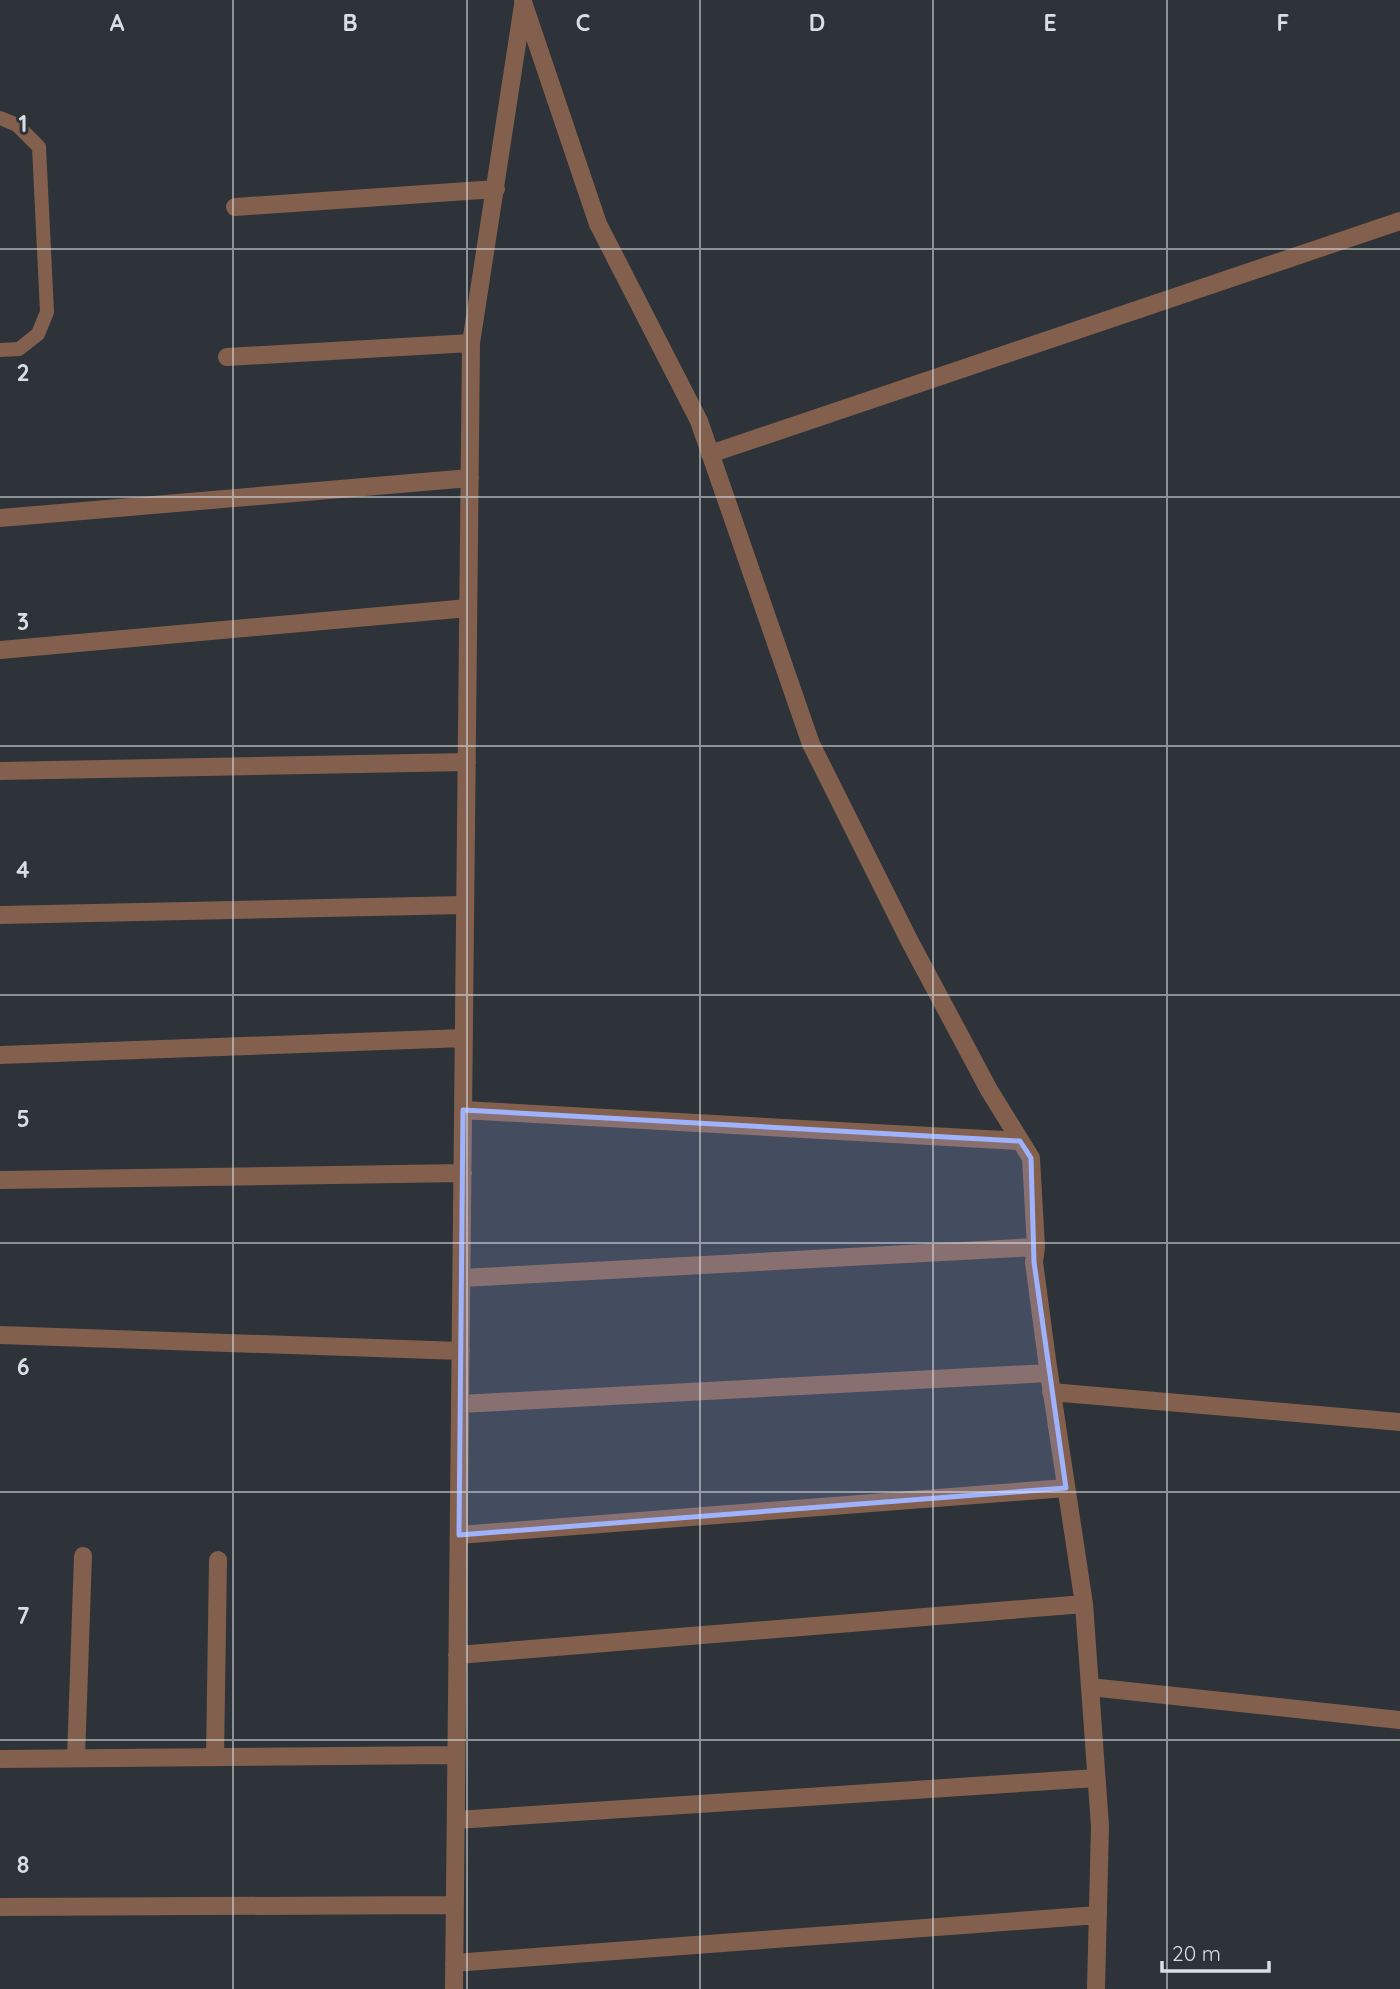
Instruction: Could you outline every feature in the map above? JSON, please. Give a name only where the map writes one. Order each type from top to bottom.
[{"type":"street","points":[[454,1989],[471,342],[523,1]]},
{"type":"street","points":[[523,1],[598,224],[699,421],[811,744],[915,952],[989,1090],[1031,1158],[1036,1247],[1034,1262],[1084,1604],[1100,1826],[1096,1989]]},
{"type":"street","points":[[235,207],[496,188]]},
{"type":"street","points":[[710,454],[1400,221]]},
{"type":"street","points":[[228,357],[471,342]]},
{"type":"street","points":[[0,518],[470,478]]},
{"type":"street","points":[[0,650],[468,608]]},
{"type":"street","points":[[0,771],[467,762]]},
{"type":"street","points":[[0,915],[466,905]]},
{"type":"street","points":[[0,1055],[464,1038]]},
{"type":"street","points":[[463,1110],[1020,1141]]},
{"type":"street","points":[[0,1180],[463,1173]]},
{"type":"street","points":[[462,1278],[1036,1247]]},
{"type":"street","points":[[0,1335],[461,1350]]},
{"type":"street","points":[[460,1404],[1049,1373]]},
{"type":"street","points":[[1051,1392],[1400,1422]]},
{"type":"street","points":[[459,1535],[1066,1488]]},
{"type":"street","points":[[76,1758],[83,1556]]},
{"type":"street","points":[[215,1757],[218,1560]]},
{"type":"street","points":[[457,1655],[1084,1604]]},
{"type":"street","points":[[1090,1687],[1400,1720]]},
{"type":"street","points":[[0,1759],[456,1755]]},
{"type":"street","points":[[456,1820],[1096,1778]]},
{"type":"street","points":[[0,1907],[455,1905]]},
{"type":"street","points":[[454,1962],[1098,1915]]},
{"type":"lane","points":[[0,118],[17,125],[39,147],[47,312],[38,334],[19,349],[0,350]]},
{"type":"highlighted area","points":[[463,1110],[1020,1141],[1031,1158],[1034,1262],[1066,1488],[459,1535]]}]
